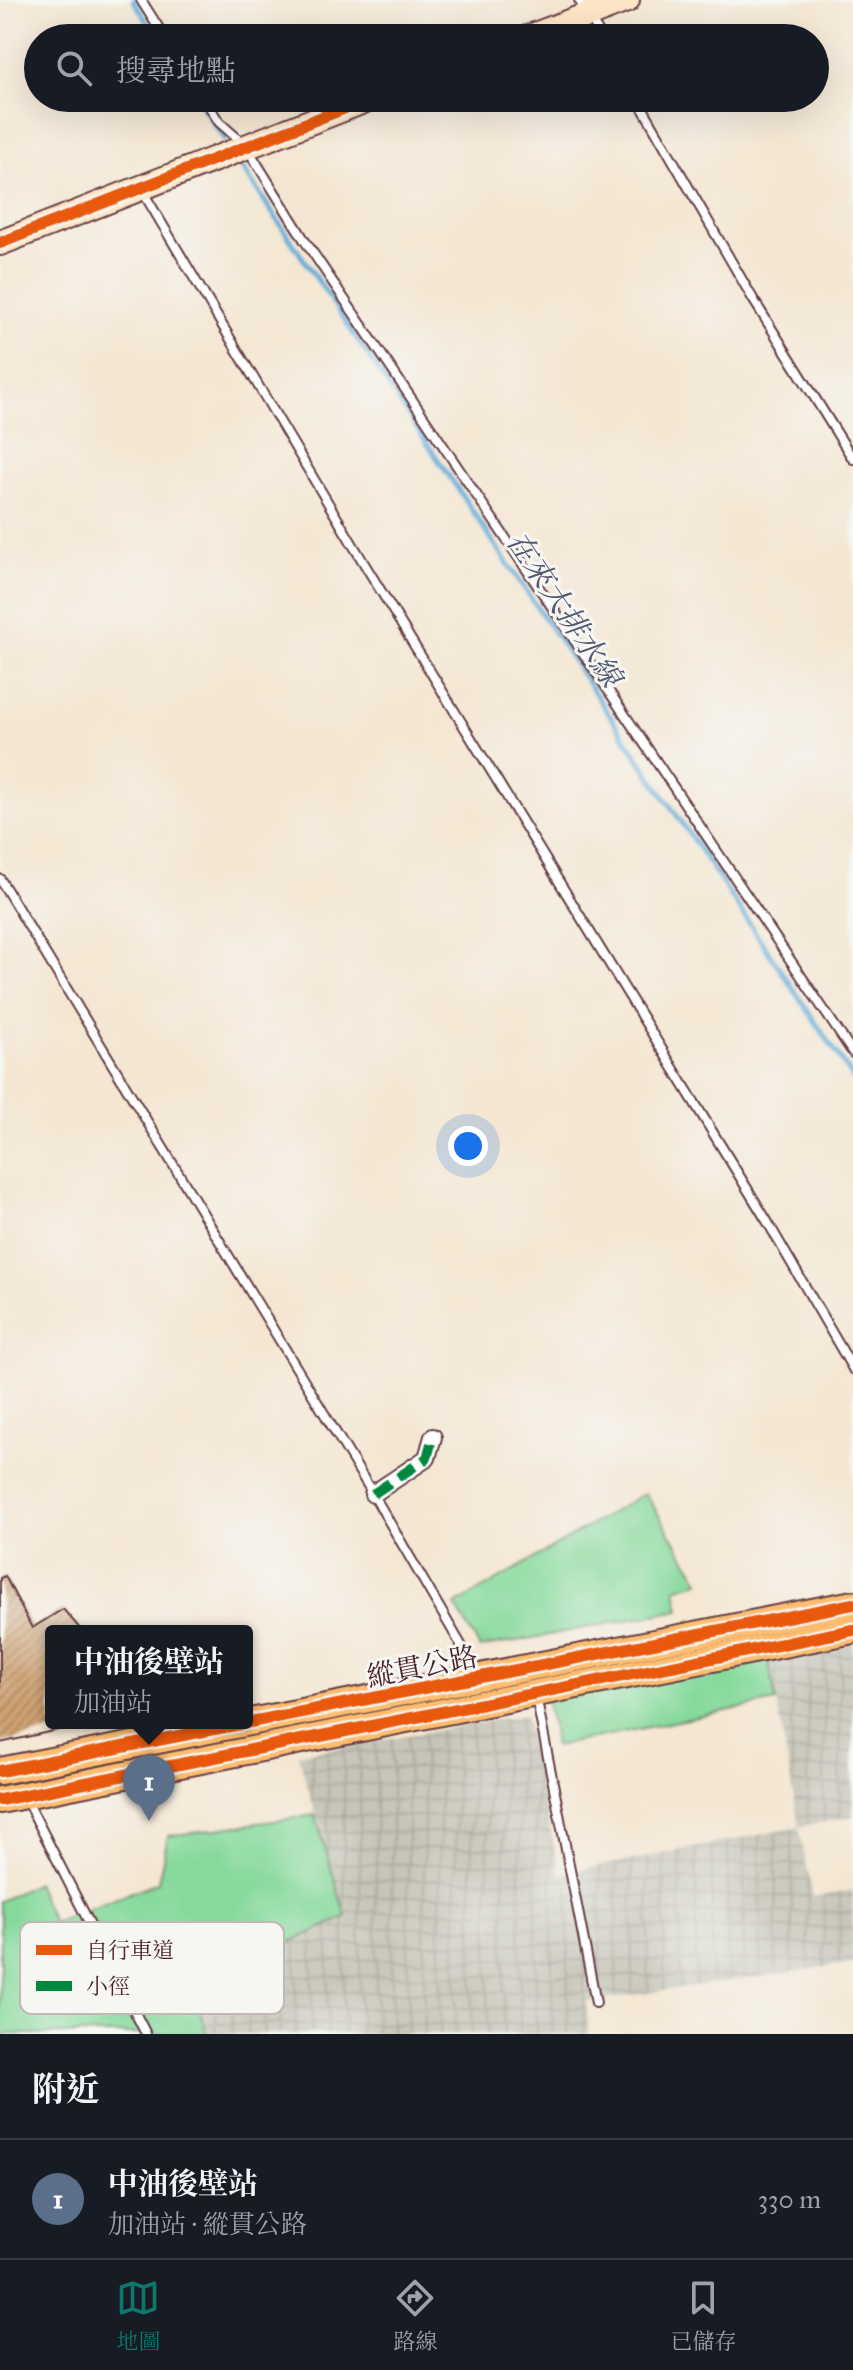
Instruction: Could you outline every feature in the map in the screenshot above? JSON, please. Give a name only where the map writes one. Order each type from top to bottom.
[{"type":"main road","name":"縱貫公路","points":[[253,1722],[853,1604]]},
{"type":"main road","name":"縱貫公路","points":[[12,1798],[535,1696],[853,1630]]},
{"type":"main road","name":"縱貫公路","points":[[0,1771],[217,1729]]},
{"type":"street","points":[[553,24],[584,7],[627,0]]},
{"type":"street","points":[[0,243],[335,112]]},
{"type":"street","points":[[373,1494],[427,1458],[433,1437]]},
{"type":"street","points":[[0,1782],[12,1798]]},
{"type":"lane","points":[[141,0],[156,24]]},
{"type":"lane","points":[[213,112],[219,122],[246,146],[305,241],[853,1053]]},
{"type":"lane","points":[[645,112],[753,299],[853,459]]},
{"type":"lane","points":[[140,188],[365,565],[767,1221],[853,1369]]},
{"type":"lane","points":[[0,879],[373,1494],[494,1704]]},
{"type":"lane","points":[[535,1696],[596,2003]]},
{"type":"lane","points":[[12,1798],[82,1922]]},
{"type":"lane","points":[[135,2014],[146,2034]]},
{"type":"shaded area","points":[[853,1641],[853,1816],[799,1827],[769,1657]]},
{"type":"shaded area","points":[[525,1715],[560,1874],[799,1827],[813,1897],[853,1890],[853,1963],[586,2002],[589,2034],[207,2034],[200,2014],[284,2014],[284,1945],[346,1917],[298,1754]]},
{"type":"green space","points":[[645,1493],[700,1581],[676,1589],[680,1610],[480,1648],[455,1605]]},
{"type":"green space","points":[[768,1658],[776,1701],[555,1746],[547,1701]]},
{"type":"green space","points":[[315,1815],[346,1917],[284,1945],[284,1922],[56,1922],[158,1882],[168,1836]]},
{"type":"green space","points":[[36,1883],[53,1922],[20,1922],[20,2014],[201,2014],[207,2034],[0,2034],[0,1901]]},
{"type":"building","points":[[5,1576],[32,1628],[63,1609],[77,1625],[45,1625],[45,1729],[62,1729],[0,1743],[0,1578]]},
{"type":"waterway","name":"在來大排水線","points":[[133,0],[149,24]]},
{"type":"waterway","name":"在來大排水線","points":[[206,112],[225,140]]},
{"type":"waterway","name":"在來大排水線","points":[[239,163],[853,1078]]},
{"type":"marked path","points":[[373,1494],[427,1458],[433,1437]]},
{"type":"cycle path","points":[[0,243],[335,112]]},
{"type":"cycle path","points":[[253,1721],[853,1604]]},
{"type":"cycle path","points":[[0,1800],[853,1630]]},
{"type":"cycle path","points":[[0,1771],[215,1729]]},
{"type":"place","name":"中油後壁站","points":[[149,1821]]}]
